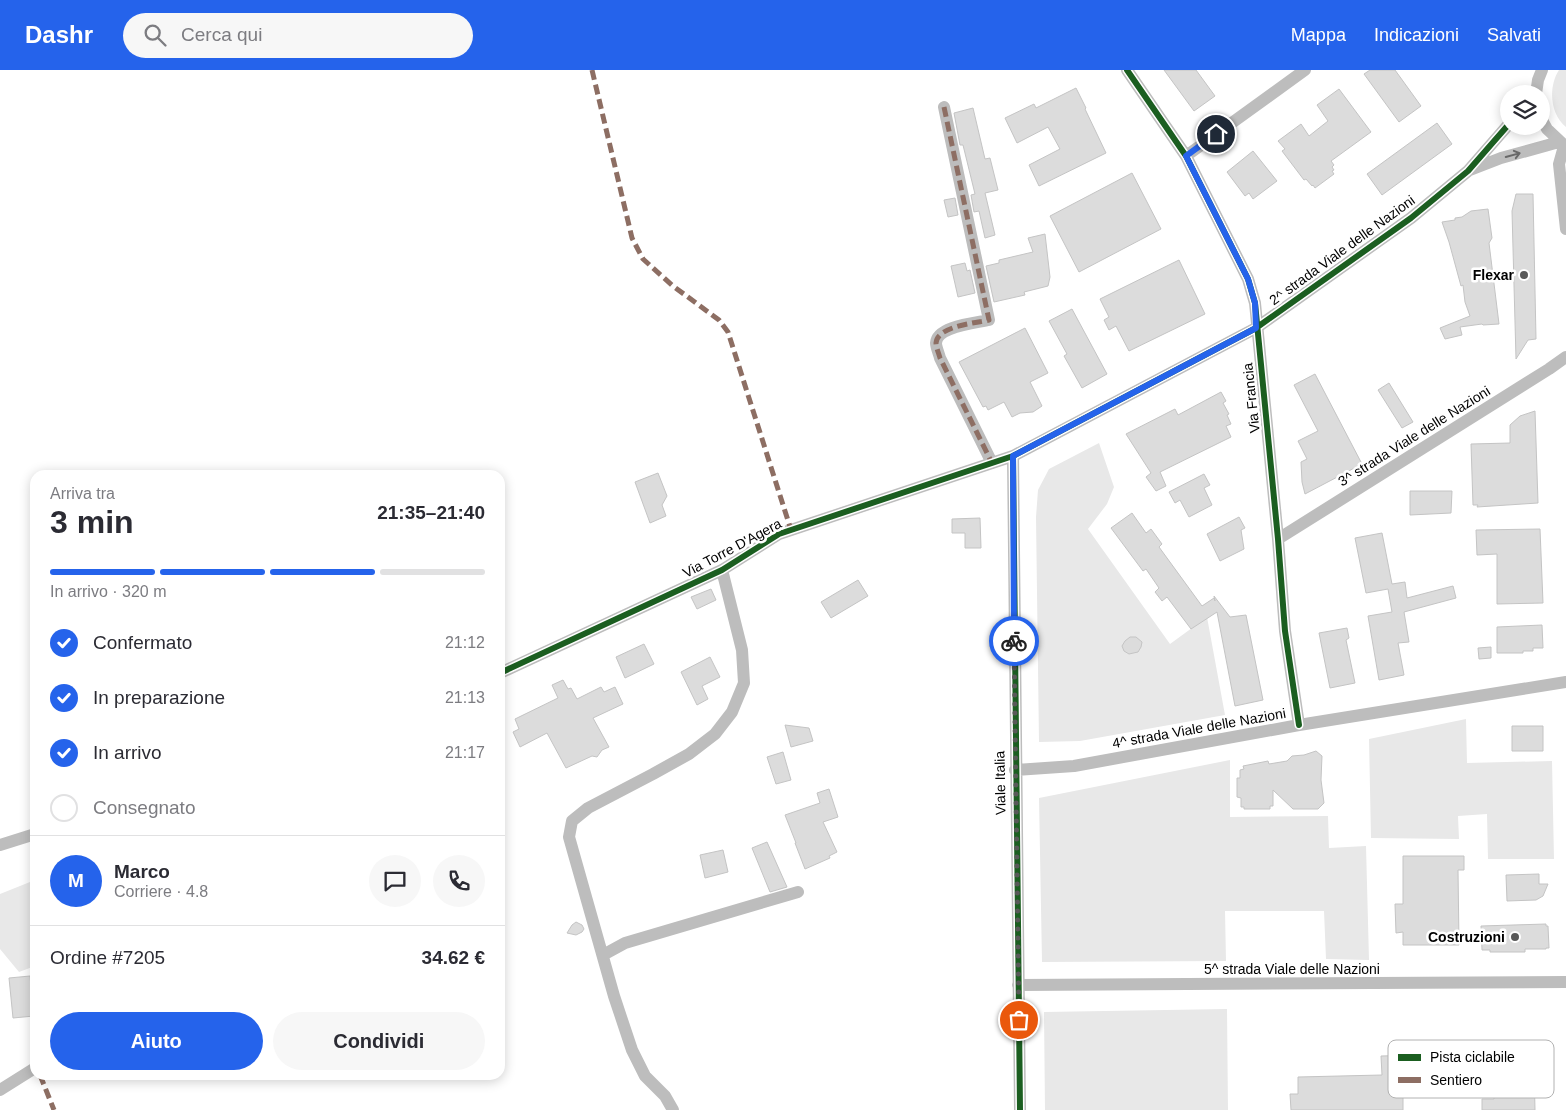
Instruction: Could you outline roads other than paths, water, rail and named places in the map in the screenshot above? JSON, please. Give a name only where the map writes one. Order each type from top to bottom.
[{"type":"street","name":"Via Francia","points":[[1127,70],[1186,156],[1248,279],[1255,303],[1285,632],[1299,725]]},
{"type":"street","points":[[1186,156],[1305,70]]},
{"type":"street","points":[[944,107],[989,320],[948,329],[938,336],[936,343],[940,358],[992,463]]},
{"type":"street","points":[[1550,132],[1563,145],[1560,164],[1566,229]]},
{"type":"street","name":"2^ strada Viale delle Nazioni","points":[[1013,456],[1256,328],[1411,218],[1468,171],[1500,134]]},
{"type":"street","name":"2^ strada Viale delle Nazioni","points":[[1468,171],[1501,158],[1563,145]]},
{"type":"street","name":"3^ strada Viale delle Nazioni","points":[[1278,539],[1566,357]]},
{"type":"street","name":"Via Torre D'Agera","points":[[505,671],[722,570],[779,534],[1013,456]]},
{"type":"street","name":"Viale Italia","points":[[1013,456],[1020,1110]]},
{"type":"street","points":[[673,1110],[664,1096],[645,1076],[632,1050],[614,996],[569,836],[572,821],[588,808],[688,754],[715,734],[732,712],[744,682],[742,650],[722,570]]},
{"type":"street","name":"4^ strada Viale delle Nazioni","points":[[1015,770],[1074,766],[1299,725],[1566,682]]},
{"type":"street","points":[[0,845],[30,836]]},
{"type":"street","points":[[603,955],[625,943],[798,892]]},
{"type":"street","name":"5^ strada Viale delle Nazioni","points":[[1018,985],[1566,982]]},
{"type":"street","points":[[0,1090],[30,1071]]},
{"type":"place","name":"Flexar","points":[[1524,275]]},
{"type":"place","name":"Costruzioni","points":[[1515,937]]}]
